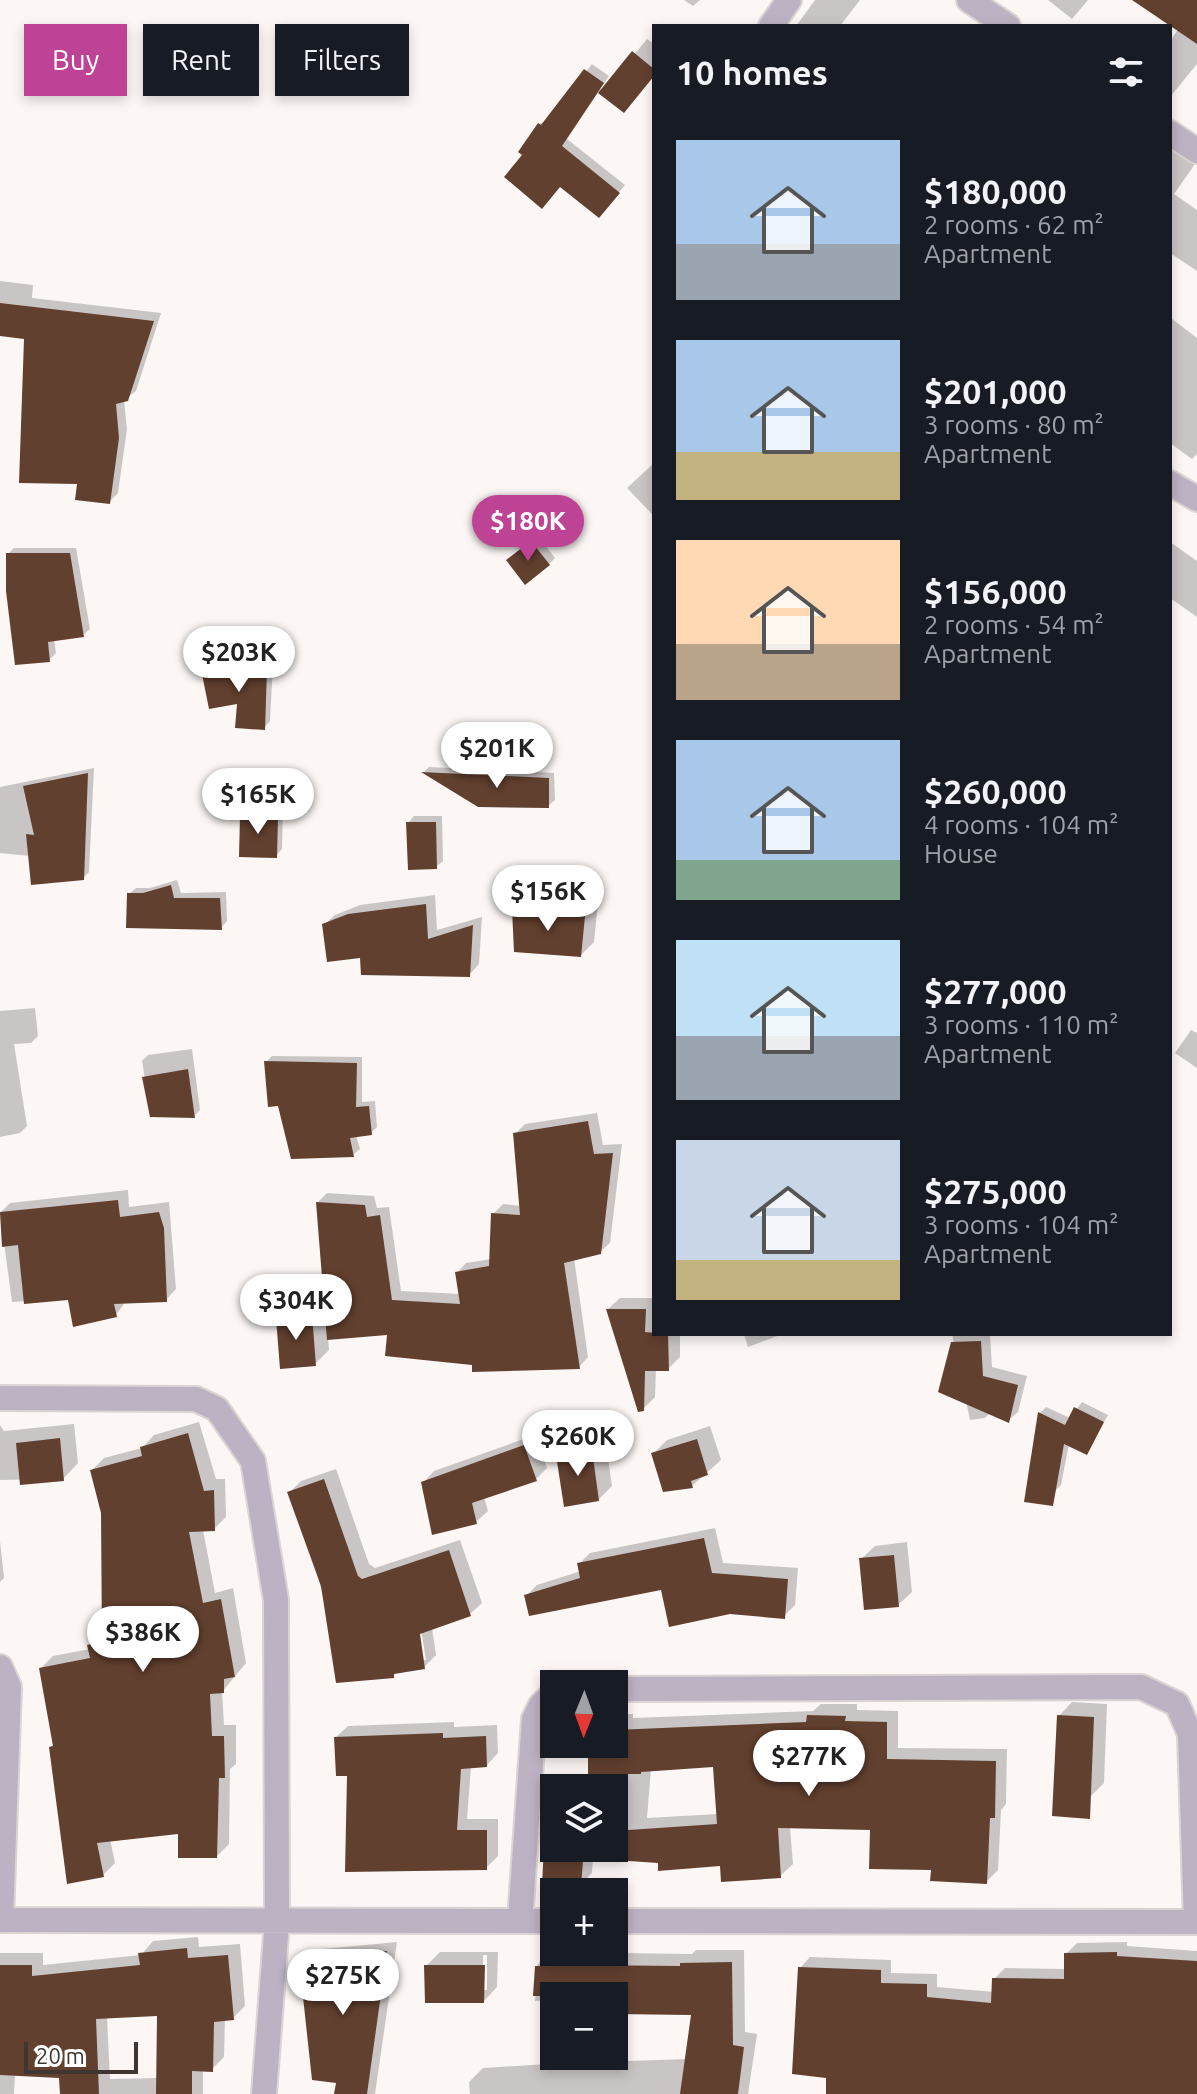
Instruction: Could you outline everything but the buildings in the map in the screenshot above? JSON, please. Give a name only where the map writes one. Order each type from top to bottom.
[{"type":"street","points":[[772,24],[789,0]]},
{"type":"street","points":[[969,0],[1005,24]]},
{"type":"street","points":[[1172,134],[1197,151]]},
{"type":"street","points":[[1172,484],[1197,499]]},
{"type":"street","points":[[0,1398],[196,1399],[217,1409],[253,1461],[276,1600],[277,1921],[264,2094]]},
{"type":"street","points":[[0,1667],[9,1687],[1,1920],[540,1921]]},
{"type":"street","points":[[628,1689],[1141,1687],[1177,1704],[1190,1734],[1197,1922],[628,1921]]},
{"type":"street","points":[[520,1921],[534,1719],[540,1707]]}]
